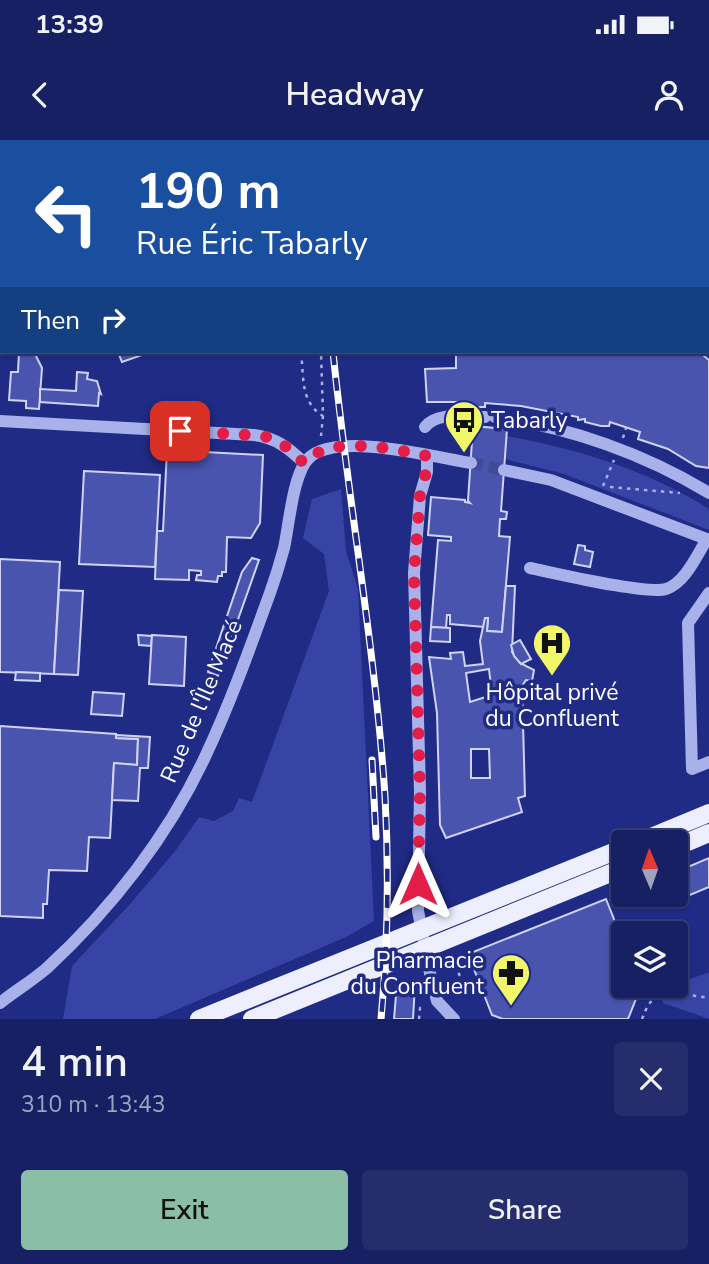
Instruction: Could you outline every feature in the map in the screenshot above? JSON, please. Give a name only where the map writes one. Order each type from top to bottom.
[{"type":"main road","points":[[668,830],[709,813]]},
{"type":"main road","points":[[688,842],[709,833]]},
{"type":"main road","points":[[199,1019],[293,981],[450,936],[611,854]]},
{"type":"main road","points":[[252,1019],[450,936],[611,873]]},
{"type":"street","points":[[425,427],[430,420],[441,416],[490,417],[530,422],[632,454],[704,489]]},
{"type":"street","points":[[0,421],[254,435],[283,444],[304,463],[318,451],[328,448],[366,447],[471,464]]},
{"type":"street","points":[[427,456],[420,496],[414,573],[420,791],[418,911],[430,978],[438,1001],[454,1019]]},
{"type":"street","name":"Rue de l'Île Macé","points":[[0,1003],[45,969],[98,917],[145,859],[185,795],[205,758],[270,592],[284,549],[296,486],[304,463]]},
{"type":"street","points":[[504,470],[551,480],[708,539],[680,581],[665,590],[633,588],[530,568]]},
{"type":"street","points":[[709,593],[688,622],[692,769],[709,762]]},
{"type":"path","points":[[301,354],[306,396],[312,409],[323,416]]},
{"type":"path","points":[[321,354],[321,437],[328,448]]},
{"type":"path","points":[[615,459],[603,485],[689,494],[704,489]]},
{"type":"path","points":[[438,1001],[461,989],[462,982],[450,936]]},
{"type":"path","points":[[642,1019],[659,990],[709,998]]},
{"type":"shaded area","points":[[507,436],[560,447],[612,463],[662,483],[709,509],[709,530],[564,474],[505,459]]},
{"type":"shaded area","points":[[341,489],[346,551],[358,589],[374,921],[346,937],[155,1019],[63,1019],[72,966],[131,903],[176,850],[199,817],[214,821],[233,811],[239,798],[252,802],[329,591],[324,554],[303,538],[312,499]]},
{"type":"shaded area","points":[[709,972],[709,1019],[663,1003],[660,998],[688,998],[688,980]]},
{"type":"building","points":[[19,354],[35,354],[42,368],[39,409],[26,408],[26,401],[9,400],[11,372],[18,372]]},
{"type":"building","points":[[119,354],[145,354],[122,362]]},
{"type":"building","points":[[456,354],[705,354],[709,360],[709,468],[696,466],[668,449],[638,439],[640,432],[610,422],[609,426],[601,426],[585,422],[585,419],[578,420],[578,417],[521,406],[485,403],[485,407],[476,407],[468,402],[427,402],[425,369],[456,368]]},
{"type":"building","points":[[77,372],[88,373],[87,379],[97,381],[101,394],[99,393],[98,406],[40,402],[40,389],[76,391]]},
{"type":"building","points":[[473,426],[507,429],[501,511],[507,512],[506,519],[500,519],[499,536],[510,537],[502,632],[487,631],[488,618],[485,618],[484,627],[450,624],[450,615],[447,615],[446,628],[431,627],[438,540],[451,541],[451,537],[428,535],[431,497],[465,500],[470,503]]},
{"type":"building","points":[[167,450],[263,455],[260,523],[251,538],[227,537],[226,572],[218,576],[217,582],[196,580],[201,571],[189,570],[189,580],[155,579],[157,531],[163,531]]},
{"type":"building","points":[[84,471],[160,475],[155,567],[79,564]]},
{"type":"building","points":[[578,545],[593,552],[590,567],[574,564]]},
{"type":"building","points":[[252,558],[259,560],[218,676],[208,672],[242,572]]},
{"type":"building","points":[[0,559],[60,562],[54,674],[0,672]]},
{"type":"building","points":[[506,586],[515,586],[512,652],[520,663],[534,670],[532,681],[526,680],[522,686],[525,796],[518,798],[522,812],[446,838],[440,825],[437,713],[429,657],[451,659],[450,653],[463,652],[465,666],[483,664],[480,641],[485,618],[488,618],[487,631],[502,632]],"holes":[[[489,669],[492,695],[470,702],[466,673]],[[471,749],[489,749],[490,778],[471,778]]]},
{"type":"building","points":[[59,590],[83,591],[78,675],[54,674]]},
{"type":"building","points":[[431,627],[450,628],[450,642],[430,641]]},
{"type":"building","points":[[138,635],[152,636],[151,646],[139,645]]},
{"type":"building","points":[[152,635],[186,637],[184,686],[149,684]]},
{"type":"building","points":[[520,640],[531,659],[521,664],[514,656],[511,645]]},
{"type":"building","points":[[16,672],[40,673],[40,681],[15,680]]},
{"type":"building","points":[[93,692],[124,694],[122,716],[91,714]]},
{"type":"building","points":[[0,726],[116,734],[116,738],[138,739],[137,765],[114,763],[110,838],[89,837],[87,871],[49,870],[47,904],[43,904],[43,918],[0,916]]},
{"type":"building","points":[[116,735],[150,737],[148,768],[140,768],[138,801],[112,800],[114,763],[137,765],[138,739],[116,738]]},
{"type":"building","points":[[709,858],[709,887],[688,896],[688,867]]},
{"type":"building","points":[[606,899],[615,921],[611,921],[611,998],[636,998],[628,1019],[503,1019],[492,1015],[468,954]]},
{"type":"building","points":[[397,984],[415,985],[413,1019],[394,1019]]},
{"type":"tunnel","points":[[471,463],[504,470]]},
{"type":"railway","points":[[333,354],[381,740],[387,852],[381,1019]]},
{"type":"railway","points":[[372,760],[376,837]]},
{"type":"place","name":"Tabarly","points":[[464,454]]},
{"type":"place","name":"Hôpital privé du Confluent","points":[[552,677]]},
{"type":"place","name":"Pharmacie du Confluent","points":[[511,1007]]},
{"type":"route","points":[[180,431],[264,436],[283,444],[304,463],[318,451],[344,446],[405,451],[427,456],[420,496],[414,573],[420,791],[418,884]]}]
